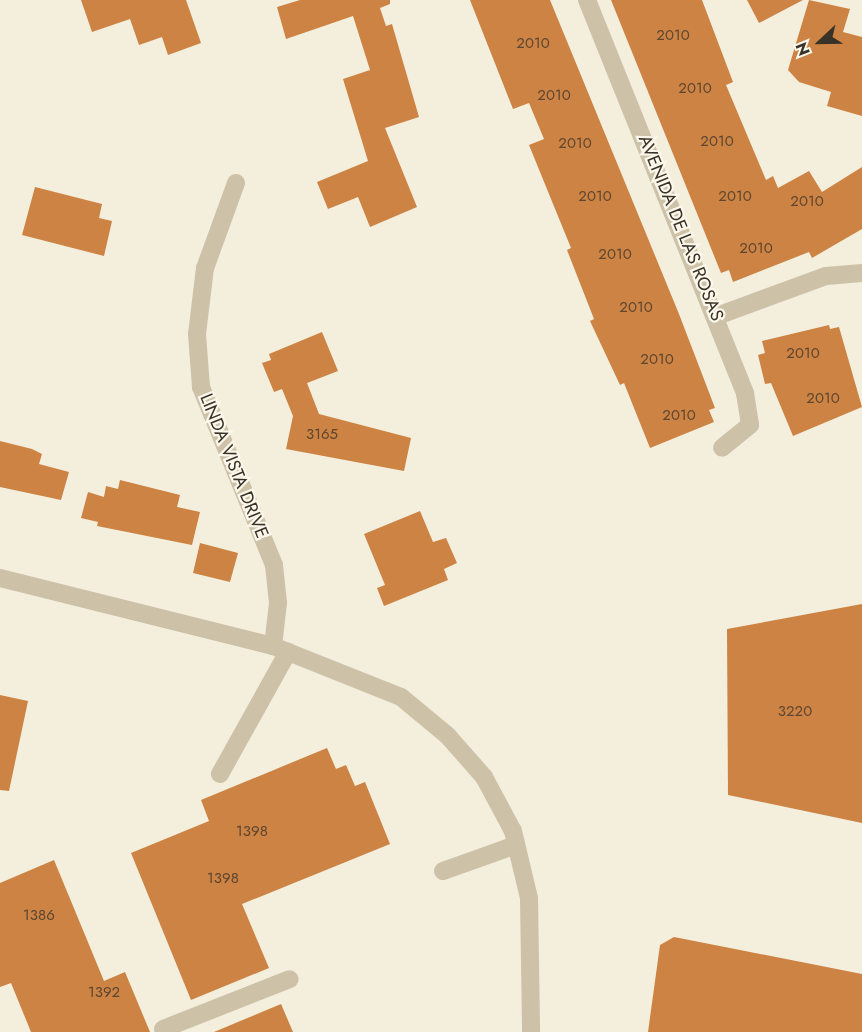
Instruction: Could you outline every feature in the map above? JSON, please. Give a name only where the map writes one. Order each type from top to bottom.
[{"type":"street","name":"AVENIDA DE LAS ROSAS","points":[[587,0],[717,316],[746,393],[750,425],[722,448]]},
{"type":"street","name":"LINDA VISTA DRIVE","points":[[236,183],[205,268],[196,334],[201,387],[274,565],[280,649]]},
{"type":"street","points":[[717,316],[826,276],[862,273]]},
{"type":"street","points":[[0,578],[280,649],[401,697],[447,735],[484,777],[516,845],[529,898],[531,1032]]},
{"type":"street","points":[[220,774],[280,649]]},
{"type":"street","points":[[443,871],[516,845]]},
{"type":"street","points":[[163,1029],[290,980]]},
{"type":"building","points":[[81,0],[186,0],[201,43],[168,55],[162,37],[139,45],[130,19],[92,32]]},
{"type":"building","points":[[300,0],[390,0],[390,4],[380,8],[386,26],[392,24],[419,117],[385,128],[417,207],[370,227],[358,197],[328,209],[317,182],[368,161],[343,79],[370,70],[353,16],[286,39],[277,7]]},
{"type":"building","points":[[470,0],[550,0],[679,314],[715,408],[709,410],[714,422],[650,448],[624,383],[620,385],[590,321],[594,319],[567,250],[571,248],[529,145],[544,139],[529,103],[513,109]]},
{"type":"building","points":[[611,0],[702,0],[733,82],[726,85],[766,180],[773,176],[778,188],[809,171],[822,192],[862,167],[862,229],[812,258],[809,252],[733,282],[729,270],[721,273]]},
{"type":"building","points":[[747,0],[803,0],[759,23]]},
{"type":"building","points":[[809,0],[850,9],[843,32],[862,37],[862,116],[827,106],[831,92],[799,82],[788,70]]},
{"type":"building","points":[[35,187],[102,204],[99,218],[112,221],[104,256],[22,235]]},
{"type":"building","points":[[829,325],[830,329],[839,327],[862,407],[793,436],[771,383],[765,384],[758,355],[765,353],[762,341]]},
{"type":"building","points":[[322,332],[338,371],[307,383],[319,414],[411,438],[404,471],[286,449],[293,416],[282,389],[274,392],[262,363],[271,360],[269,354]]},
{"type":"building","points":[[0,441],[32,449],[42,454],[39,464],[69,472],[61,500],[0,487]]},
{"type":"building","points":[[120,480],[180,495],[177,507],[200,512],[192,545],[97,526],[98,522],[81,518],[88,492],[104,497],[106,486],[118,489]]},
{"type":"building","points":[[420,511],[433,542],[446,538],[457,563],[444,569],[448,580],[384,606],[377,588],[385,585],[364,534]]},
{"type":"building","points":[[200,543],[238,553],[230,582],[193,573]]},
{"type":"building","points":[[862,604],[862,823],[728,795],[727,629]]},
{"type":"building","points":[[0,695],[28,701],[9,791],[0,790]]},
{"type":"building","points":[[327,748],[336,769],[346,765],[355,786],[365,782],[390,844],[242,904],[269,968],[191,1000],[131,853],[209,821],[201,800]]},
{"type":"building","points":[[54,860],[104,981],[125,972],[150,1032],[31,1032],[11,983],[0,987],[0,883]]},
{"type":"building","points":[[674,937],[862,974],[862,1032],[648,1032],[660,945]]},
{"type":"building","points":[[281,1004],[293,1032],[214,1032]]}]
